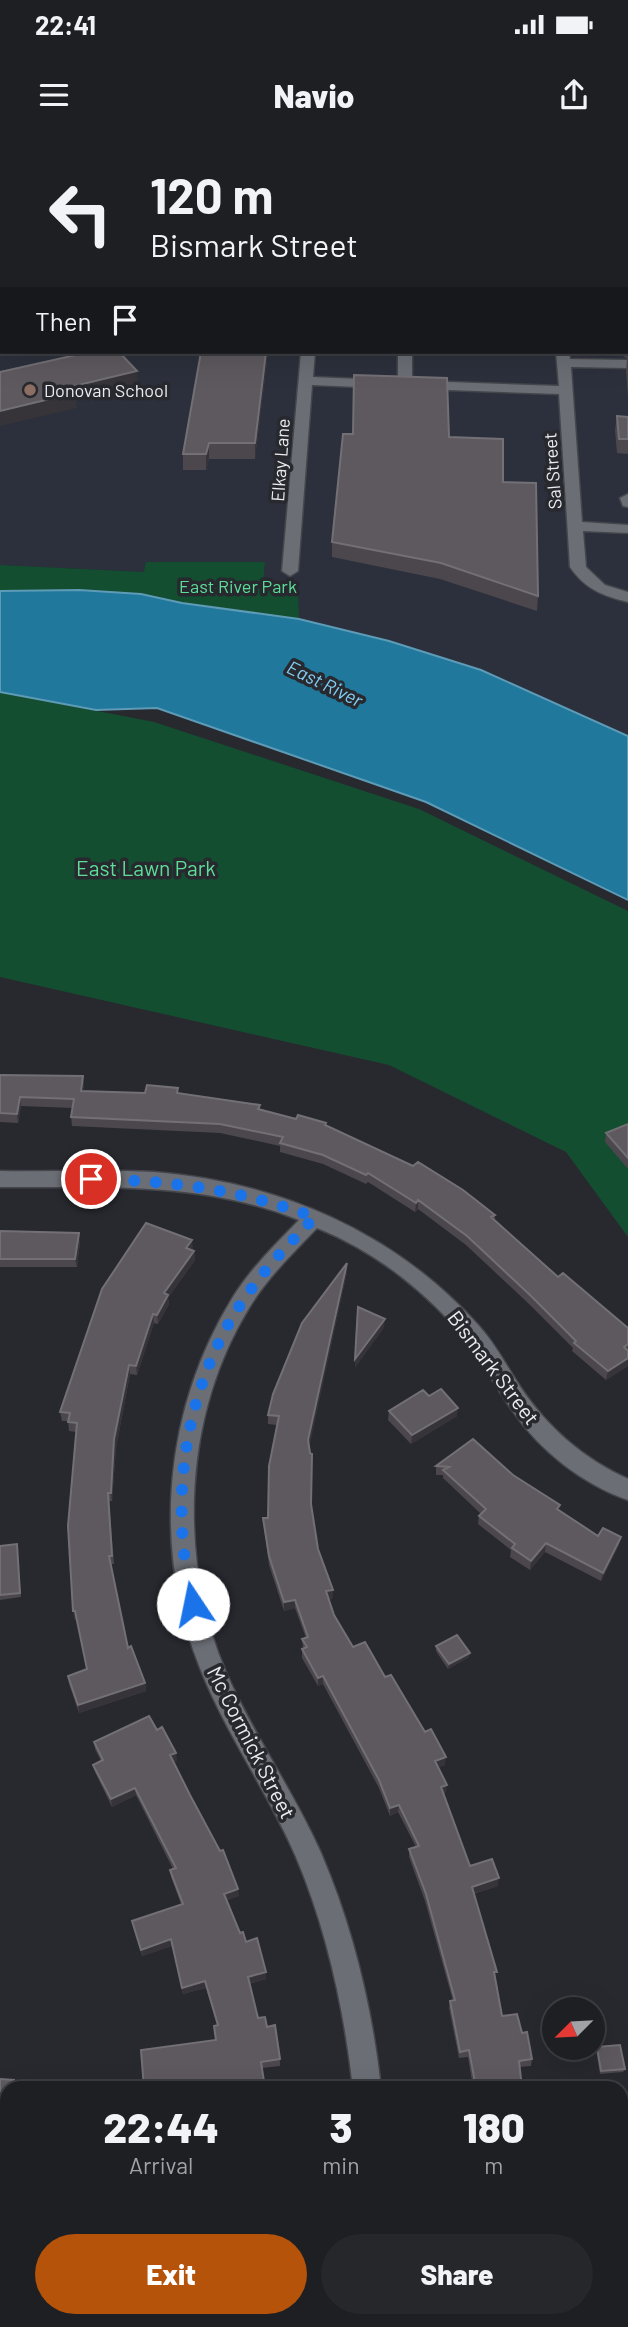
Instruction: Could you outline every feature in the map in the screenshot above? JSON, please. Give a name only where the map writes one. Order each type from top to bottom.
[{"type":"street","name":"Elkay Lane","points":[[290,571],[308,354]]},
{"type":"street","points":[[405,354],[405,385]]},
{"type":"street","points":[[563,357],[628,364]]},
{"type":"street","name":"Sal Street","points":[[563,357],[578,567],[590,583],[602,590],[628,597]]},
{"type":"street","points":[[306,381],[566,390]]},
{"type":"street","points":[[628,498],[628,503]]},
{"type":"street","points":[[575,526],[628,529]]},
{"type":"street","name":"Bismark Street","points":[[0,1179],[154,1180],[215,1188],[273,1202],[315,1217],[367,1243],[409,1272],[442,1301],[474,1336],[527,1415],[552,1442],[588,1470],[628,1490]]},
{"type":"street","name":"Mc Cormick Street","points":[[315,1217],[272,1261],[241,1302],[216,1349],[199,1391],[188,1437],[182,1484],[182,1533],[188,1584],[203,1644],[224,1696],[298,1831],[324,1898],[349,1984],[366,2081]]},
{"type":"shaded area","points":[[0,354],[628,354],[628,736],[480,670],[389,641],[299,619],[298,588],[263,585],[265,562],[144,572],[0,565]]},
{"type":"green space","name":"East River Park","points":[[146,562],[265,562],[263,585],[298,588],[299,619],[182,603],[141,594],[79,590],[0,591],[0,565],[144,572]]},
{"type":"green space","name":"East Lawn Park","points":[[0,692],[154,722],[419,809],[628,911],[628,1237],[566,1152],[389,1065],[0,977]]},
{"type":"water","name":"East River","points":[[79,590],[141,594],[182,603],[299,619],[389,641],[481,670],[628,736],[628,900],[426,802],[157,708],[96,710],[0,692],[0,591]]},
{"type":"building","points":[[80,354],[121,354],[137,371],[70,387],[75,393],[0,411],[0,372]]},
{"type":"building","points":[[201,354],[266,354],[255,443],[209,443],[206,454],[183,454]]},
{"type":"building","points":[[354,375],[447,378],[449,437],[503,439],[503,482],[536,483],[538,596],[441,563],[332,542],[343,434],[353,434]]},
{"type":"building","points":[[617,416],[628,417],[628,439],[619,439]]},
{"type":"building","points":[[0,1075],[83,1076],[81,1091],[145,1093],[147,1085],[178,1088],[177,1093],[260,1105],[258,1109],[296,1119],[298,1115],[326,1123],[325,1125],[413,1166],[418,1162],[463,1190],[495,1215],[491,1217],[558,1277],[563,1273],[628,1328],[628,1344],[624,1347],[628,1351],[628,1358],[608,1371],[574,1343],[576,1341],[467,1236],[418,1200],[416,1203],[368,1173],[366,1175],[323,1155],[280,1143],[283,1137],[220,1124],[71,1117],[74,1099],[20,1097],[17,1114],[0,1113]]},
{"type":"building","points":[[628,1124],[628,1158],[606,1133]]},
{"type":"building","points":[[146,1223],[192,1240],[186,1248],[194,1251],[164,1293],[168,1295],[157,1315],[153,1314],[136,1366],[129,1365],[114,1439],[111,1493],[108,1493],[112,1556],[109,1556],[128,1648],[131,1646],[145,1683],[78,1705],[68,1676],[87,1669],[73,1611],[68,1526],[77,1423],[68,1422],[70,1413],[60,1412],[102,1289]]},
{"type":"building","points":[[0,1231],[79,1233],[75,1259],[0,1259]]},
{"type":"building","points":[[347,1263],[308,1440],[312,1454],[311,1504],[318,1549],[333,1590],[326,1591],[334,1615],[353,1647],[365,1642],[385,1677],[391,1675],[425,1732],[431,1729],[446,1757],[435,1761],[447,1785],[441,1787],[470,1866],[492,1859],[499,1878],[472,1887],[497,1972],[494,1972],[502,2016],[517,2014],[522,2033],[527,2032],[532,2059],[519,2061],[521,2081],[475,2081],[469,2050],[460,2052],[450,2001],[455,2000],[426,1894],[409,1849],[419,1846],[399,1805],[390,1808],[379,1780],[323,1676],[318,1678],[302,1649],[307,1647],[302,1639],[308,1637],[295,1600],[284,1602],[269,1556],[263,1518],[268,1518],[269,1466],[279,1416],[268,1415],[273,1394],[302,1323]]},
{"type":"building","points":[[358,1307],[385,1319],[355,1359]]},
{"type":"building","points":[[441,1389],[458,1408],[412,1435],[389,1411],[423,1390],[429,1396]]},
{"type":"building","points":[[473,1439],[513,1475],[560,1505],[557,1509],[598,1536],[603,1528],[621,1537],[603,1573],[546,1543],[531,1561],[512,1548],[515,1544],[479,1516],[486,1509],[443,1470],[449,1467],[436,1466]]},
{"type":"building","points":[[17,1544],[20,1593],[0,1595],[0,1546]]},
{"type":"building","points":[[457,1635],[470,1653],[449,1664],[436,1646]]},
{"type":"building","points":[[149,1716],[157,1730],[162,1727],[176,1753],[170,1755],[220,1851],[223,1850],[238,1889],[224,1894],[240,1933],[243,1932],[246,1942],[257,1938],[266,1972],[248,1977],[258,2018],[265,2017],[267,2027],[275,2025],[280,2059],[261,2062],[264,2081],[143,2081],[141,2050],[216,2040],[214,2026],[218,2025],[205,1981],[182,1988],[171,1939],[141,1950],[132,1921],[183,1904],[170,1870],[176,1868],[135,1788],[111,1799],[93,1765],[103,1760],[94,1742]]},
{"type":"building","points":[[620,2045],[625,2069],[601,2071],[599,2060],[606,2060],[606,2046]]},
{"type":"place","name":"Donovan School","points":[[30,390]]},
{"type":"route","points":[[91,1179],[154,1180],[215,1188],[273,1202],[315,1217],[272,1261],[241,1302],[216,1349],[199,1391],[188,1437],[182,1484],[182,1533],[193,1604]]}]
